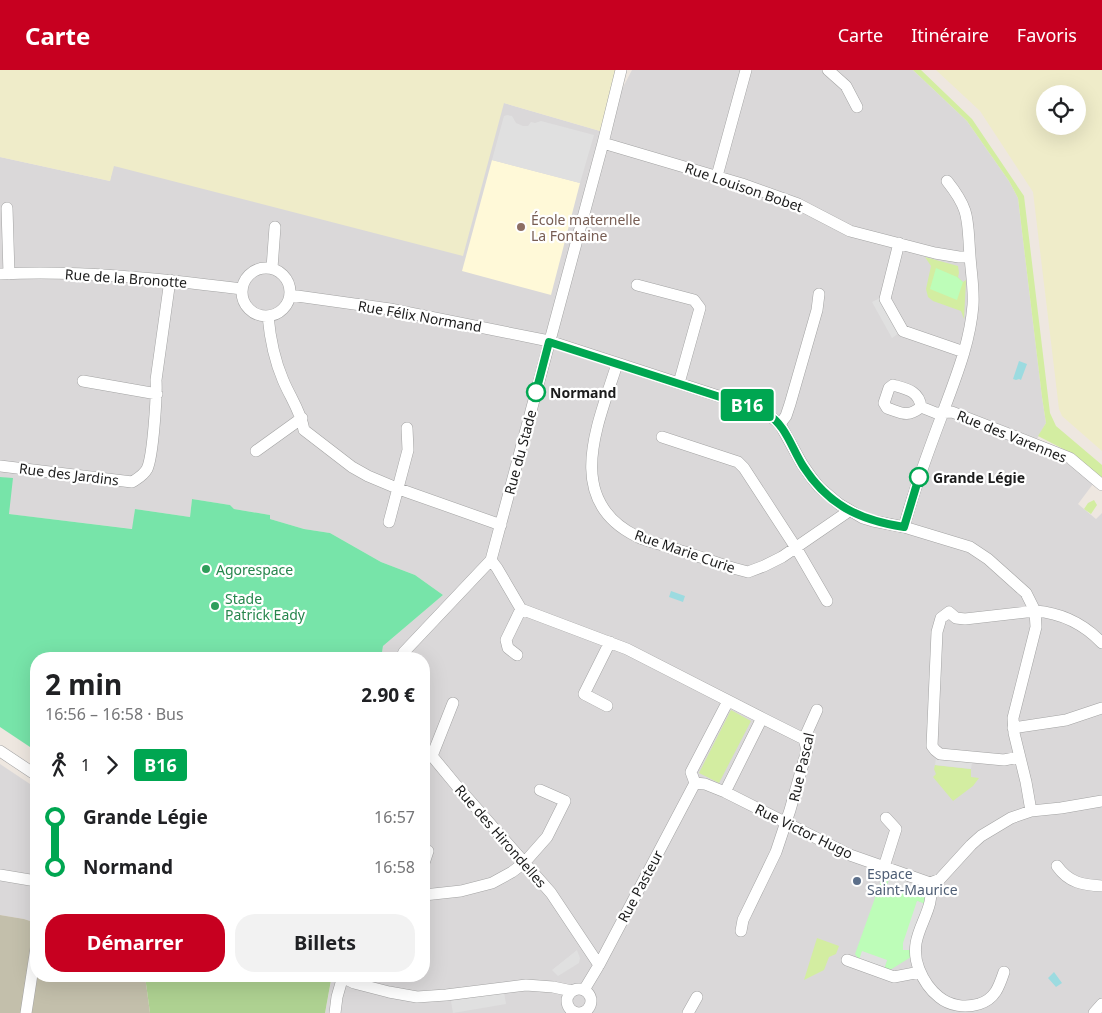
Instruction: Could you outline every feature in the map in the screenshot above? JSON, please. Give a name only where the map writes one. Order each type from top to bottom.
[{"type":"street","name":"Rue du Stade","points":[[404,652],[491,560],[621,70]]},
{"type":"street","points":[[717,176],[746,70]]},
{"type":"street","points":[[828,70],[846,86],[856,107]]},
{"type":"street","name":"Rue Louison Bobet","points":[[603,143],[717,176],[798,204],[850,231],[935,253],[970,257]]},
{"type":"street","points":[[904,527],[920,475],[958,372],[964,352],[973,304],[969,229],[965,209],[959,196],[947,181]]},
{"type":"street","name":"Rue de la Bronotte","points":[[7,208],[5,274],[54,273],[170,280],[242,289]]},
{"type":"street","points":[[272,268],[275,227]]},
{"type":"street","points":[[899,243],[885,299],[902,331],[964,352]]},
{"type":"street","points":[[272,268],[288,281],[290,295],[287,303],[276,314],[261,316],[248,308],[243,302],[242,289],[245,279],[250,273],[256,269],[272,268]]},
{"type":"street","name":"Rue des Jardins","points":[[0,466],[132,482],[142,476],[148,467],[157,394],[156,380],[170,280]]},
{"type":"street","points":[[637,285],[694,300],[700,308],[679,383]]},
{"type":"street","points":[[819,294],[817,310],[790,404],[786,416],[780,424],[811,477],[830,496],[849,510],[872,521],[904,527],[970,547],[988,559],[1026,593],[1035,611],[1036,627],[1016,704],[1013,728],[1031,811]]},
{"type":"street","name":"Rue Félix Normand","points":[[290,295],[390,309],[549,342],[722,396],[766,413],[780,424]]},
{"type":"street","points":[[268,316],[270,337],[276,362],[291,398],[302,418],[304,430],[352,467],[399,489],[501,525]]},
{"type":"street","name":"Rue Marie Curie","points":[[618,364],[596,432],[590,461],[592,480],[602,507],[614,521],[636,536],[748,572],[782,557],[849,510]]},
{"type":"street","points":[[83,381],[157,394]]},
{"type":"street","name":"Rue des Varennes","points":[[921,407],[936,413],[952,412],[1070,458],[1102,485]]},
{"type":"street","points":[[256,451],[302,418]]},
{"type":"street","points":[[389,522],[408,450],[407,428]]},
{"type":"street","points":[[662,437],[738,462],[744,468],[796,547],[827,602]]},
{"type":"street","points":[[491,560],[521,609],[627,649],[804,740]]},
{"type":"street","points":[[517,655],[508,648],[506,640],[521,609]]},
{"type":"street","points":[[1019,757],[1004,760],[940,754],[932,746],[938,632],[941,618],[949,612],[956,618],[965,620],[1035,611],[1054,614],[1076,623],[1090,631],[1102,643]]},
{"type":"street","points":[[607,706],[584,694],[610,642]]},
{"type":"street","name":"Rue Pasteur","points":[[584,990],[599,965],[694,783],[692,772],[728,701]]},
{"type":"street","name":"Rue des Hirondelles","points":[[453,703],[432,756],[551,893],[599,965]]},
{"type":"street","points":[[1013,728],[1066,720],[1102,708]]},
{"type":"street","name":"Rue Pascal","points":[[741,931],[743,920],[776,852],[807,750],[804,740],[817,710]]},
{"type":"street","points":[[725,792],[762,718]]},
{"type":"street","points":[[0,751],[30,771]]},
{"type":"street","name":"Rue Victor Hugo","points":[[694,783],[705,784],[725,792],[785,824],[850,855],[930,883]]},
{"type":"street","points":[[430,894],[461,891],[492,883],[524,863],[547,836],[565,801],[540,790]]},
{"type":"street","points":[[1004,972],[999,987],[989,1000],[967,1006],[952,1004],[938,996],[926,983],[915,957],[915,944],[931,901],[930,883],[940,878],[981,836],[1012,818],[1031,811],[1102,801]]},
{"type":"street","points":[[884,867],[896,829],[886,818]]},
{"type":"street","points":[[1057,866],[1070,881],[1102,886]]},
{"type":"street","points":[[0,875],[30,880]]},
{"type":"street","points":[[848,960],[894,977],[920,972]]},
{"type":"street","points":[[26,1013],[31,982]]},
{"type":"street","points":[[335,1013],[337,997],[342,982]]},
{"type":"street","points":[[353,982],[388,992],[417,997],[526,985],[553,987],[572,991],[578,989],[584,990],[591,998],[590,1005],[585,1011],[577,1013],[568,1005],[568,997],[572,991]]},
{"type":"street","points":[[688,1013],[697,997]]},
{"type":"street","points":[[1094,1013],[1102,1004]]},
{"type":"street","points":[[590,1005],[600,1013]]},
{"type":"shaded area","points":[[0,70],[617,70],[600,131],[504,103],[463,256],[114,166],[110,181],[0,157]]},
{"type":"shaded area","points":[[632,70],[913,70],[967,121],[1009,181],[1018,198],[1046,423],[1032,448],[1067,461],[1093,484],[1078,504],[1096,519],[1102,513],[1102,1013],[325,1013],[331,982],[430,982],[430,652],[382,652],[383,646],[443,595],[415,575],[381,562],[330,533],[304,529],[270,519],[270,515],[234,509],[230,505],[192,499],[190,517],[135,509],[133,529],[8,514],[12,479],[0,477],[0,157],[110,181],[113,166],[504,103],[600,131]]},
{"type":"shaded area","points":[[936,70],[1102,70],[1102,451],[1062,416],[1059,409],[1033,192],[980,111]]},
{"type":"shaded area","points":[[504,116],[512,116],[516,123],[523,126],[528,126],[531,122],[541,121],[594,135],[580,183],[492,160]]},
{"type":"shaded area","name":"École maternelle La Fontaine","points":[[492,160],[580,183],[551,295],[462,271]]},
{"type":"shaded area","points":[[880,298],[899,333],[892,338],[872,302]]},
{"type":"shaded area","points":[[936,757],[972,762],[971,769],[935,765]]},
{"type":"shaded area","points":[[0,764],[30,784],[30,921],[0,915]]},
{"type":"shaded area","points":[[890,877],[913,884],[910,893],[887,886]]},
{"type":"shaded area","points":[[917,901],[925,904],[911,950],[903,950],[903,943]]},
{"type":"shaded area","points":[[0,915],[30,921],[30,982],[146,982],[150,1013],[0,1013]]},
{"type":"shaded area","points":[[577,950],[580,958],[579,963],[558,976],[552,970]]},
{"type":"shaded area","points":[[862,951],[887,960],[884,969],[859,960]]},
{"type":"shaded area","points":[[504,992],[506,1004],[453,1013],[451,1001]]},
{"type":"green space","points":[[913,70],[921,70],[972,119],[1024,196],[1050,413],[1056,426],[1102,465],[1102,479],[1071,453],[1038,436],[1046,423],[1018,198],[1009,181],[967,121]]},
{"type":"green space","points":[[925,257],[958,266],[958,277],[963,282],[966,280],[964,319],[961,311],[933,301],[928,297],[926,289],[931,266]]},
{"type":"green space","points":[[936,268],[957,277],[963,282],[957,300],[930,289]]},
{"type":"green space","name":"Stade Patrick Eady","points":[[0,477],[13,478],[9,514],[132,529],[135,509],[190,517],[192,499],[230,505],[234,509],[270,515],[270,519],[304,529],[330,533],[381,562],[415,575],[443,595],[383,646],[382,652],[30,652],[30,747],[0,727]]},
{"type":"green space","points":[[1094,500],[1097,505],[1091,514],[1084,509],[1088,503]]},
{"type":"green space","points":[[731,710],[751,721],[719,783],[699,773]]},
{"type":"green space","points":[[935,765],[971,769],[971,777],[979,778],[973,786],[953,801],[933,777],[936,774]]},
{"type":"green space","points":[[886,877],[890,877],[887,886],[910,893],[913,884],[923,892],[925,900],[925,904],[917,901],[911,957],[890,970],[884,969],[887,960],[859,960],[855,954],[881,881]]},
{"type":"green space","points":[[817,938],[839,946],[836,954],[829,957],[824,970],[804,980]]},
{"type":"green space","points":[[146,982],[331,982],[325,1013],[150,1013]]},
{"type":"water","points":[[1019,361],[1027,364],[1021,380],[1016,380],[1013,379]]},
{"type":"water","points":[[671,591],[685,596],[683,602],[669,597]]},
{"type":"water","points":[[1054,972],[1062,983],[1056,987],[1048,978]]},
{"type":"bus line","name":"B16","points":[[536,392],[549,342],[722,396],[766,413],[780,424],[802,464],[819,487],[849,510],[863,518],[882,524],[904,527],[919,477]]},
{"type":"place","name":"École maternelle La Fontaine","points":[[521,227]]},
{"type":"place","name":"Normand","points":[[536,392]]},
{"type":"place","name":"Grande Légie","points":[[919,477]]},
{"type":"place","name":"Agorespace","points":[[206,569]]},
{"type":"place","name":"Stade Patrick Eady","points":[[215,606]]},
{"type":"place","name":"Espace Saint-Maurice","points":[[857,881]]}]
